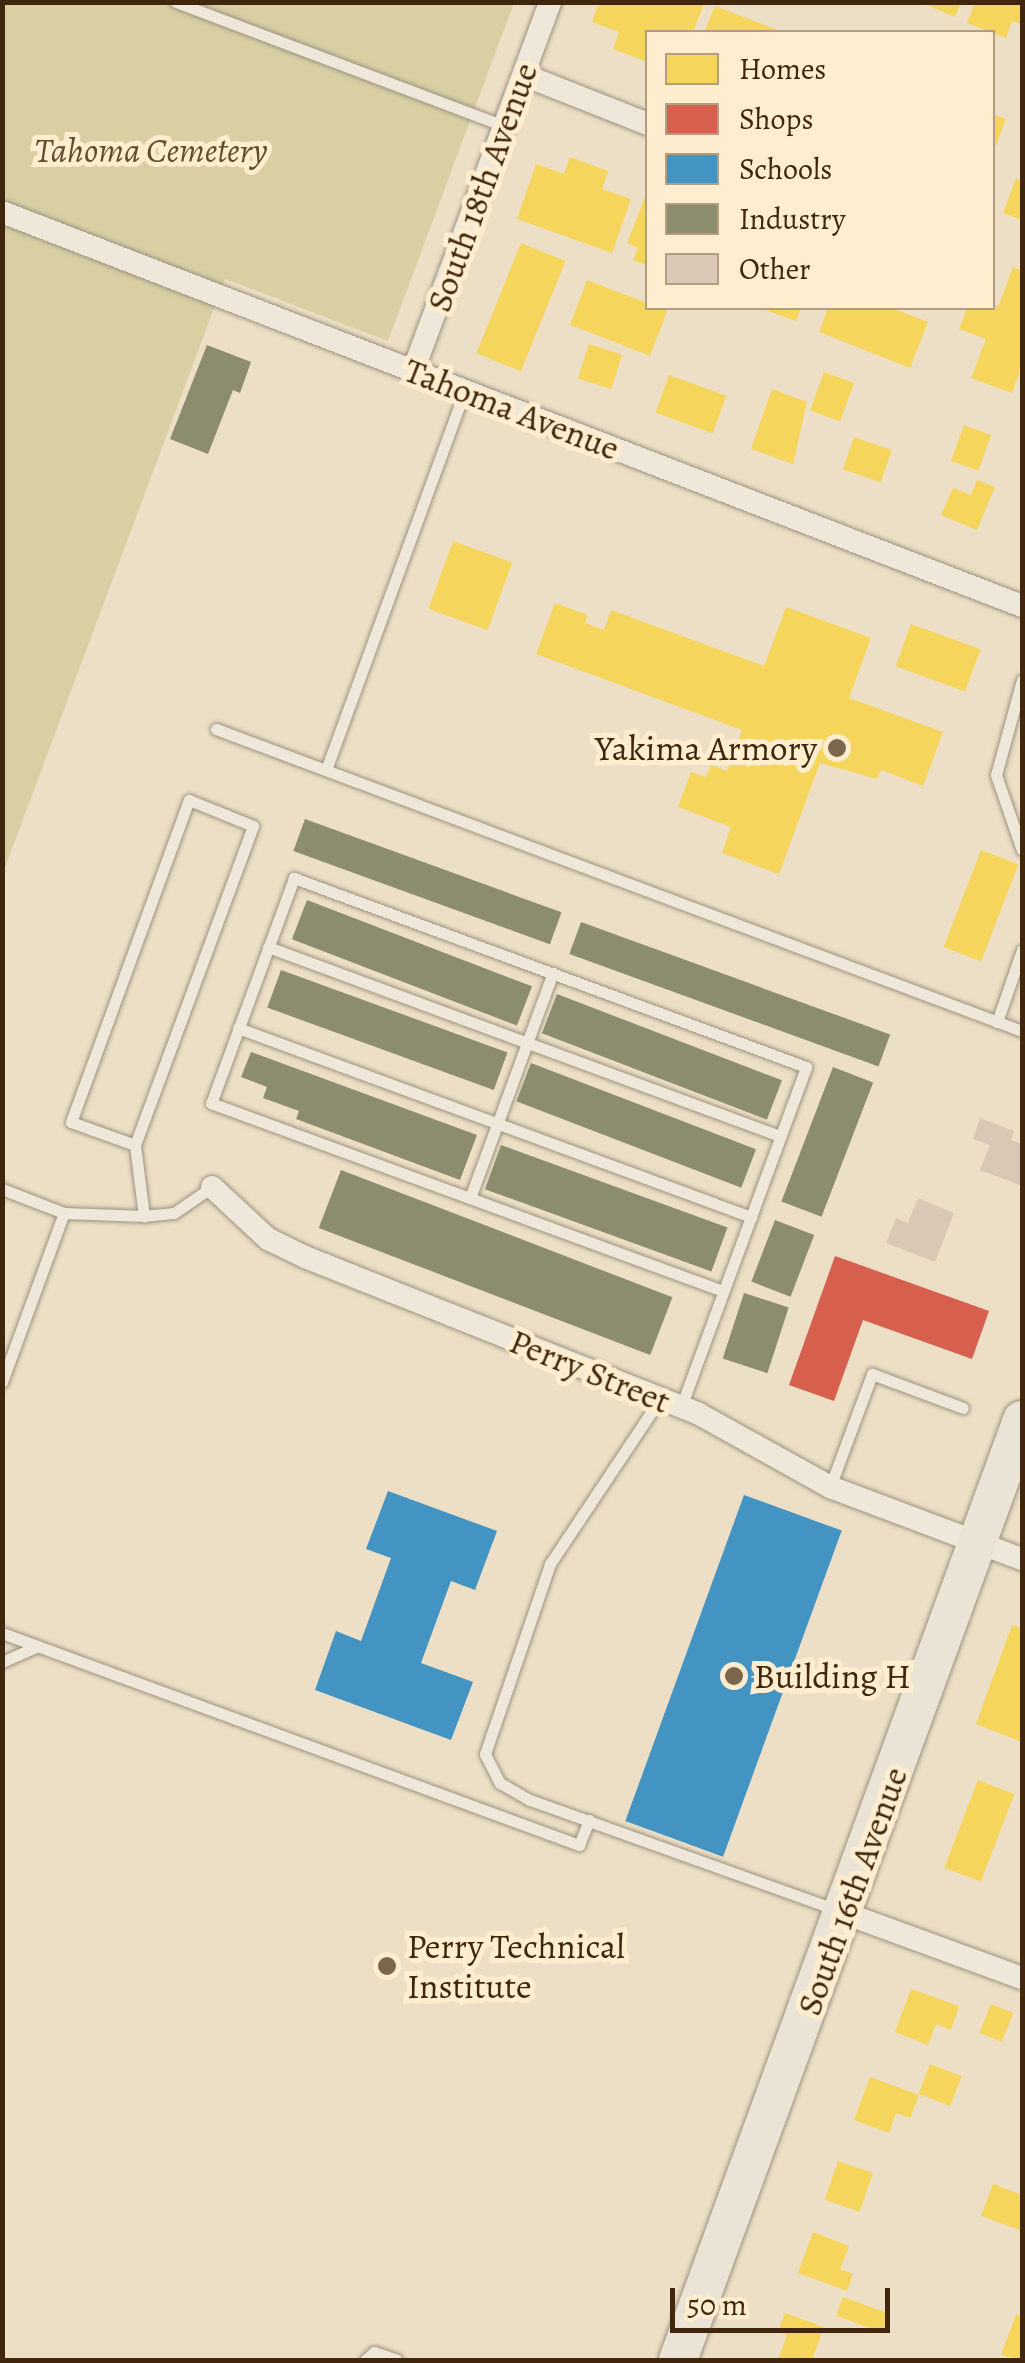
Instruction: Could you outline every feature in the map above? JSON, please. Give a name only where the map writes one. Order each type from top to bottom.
[{"type":"main road","name":"South 16th Avenue","points":[[678,2360],[1022,1420]]},
{"type":"street","name":"South 18th Avenue","points":[[413,371],[550,2]]},
{"type":"street","points":[[524,75],[645,123]]},
{"type":"street","name":"Tahoma Avenue","points":[[2,212],[1022,606]]},
{"type":"street","name":"Perry Street","points":[[212,1187],[268,1239],[305,1257],[670,1403],[830,1487],[1022,1559]]},
{"type":"street","points":[[844,1913],[1022,1978]]},
{"type":"lane","points":[[176,2],[505,126]]},
{"type":"lane","points":[[326,770],[465,391]]},
{"type":"lane","points":[[1022,680],[996,775],[1022,850]]},
{"type":"lane","points":[[216,728],[1022,1031]]},
{"type":"lane","points":[[135,1145],[71,1122],[189,800],[253,826],[135,1145],[144,1216]]},
{"type":"lane","points":[[723,1291],[210,1103],[294,878],[806,1066],[723,1291],[670,1403],[550,1564],[485,1754],[500,1783],[589,1820],[844,1913]]},
{"type":"lane","points":[[268,947],[780,1136]]},
{"type":"lane","points":[[997,1022],[1022,950]]},
{"type":"lane","points":[[470,1198],[553,974]]},
{"type":"lane","points":[[238,1028],[750,1217]]},
{"type":"lane","points":[[2,1189],[64,1213],[144,1216],[174,1213],[212,1187]]},
{"type":"lane","points":[[2,1382],[64,1213]]},
{"type":"lane","points":[[830,1487],[872,1374],[963,1408]]},
{"type":"lane","points":[[2,1633],[579,1845],[589,1820]]},
{"type":"lane","points":[[2,1662],[38,1646]]},
{"type":"lane","points":[[365,2360],[374,2352],[397,2360]]},
{"type":"green space","name":"Tahoma Cemetery","points":[[3,3],[514,3],[388,341],[225,279],[3,873]]},
{"type":"building: Homes","points":[[599,2],[705,2],[694,30],[645,30],[645,61],[613,49],[619,32],[592,22]]},
{"type":"building: Homes","points":[[920,2],[961,2],[955,17]]},
{"type":"building: Homes","points":[[975,2],[1022,2],[1022,25],[1012,21],[1006,38],[995,34],[995,30],[967,23]]},
{"type":"building: Homes","points":[[715,6],[778,30],[705,30]]},
{"type":"building: Homes","points":[[995,115],[1006,119],[995,148]]},
{"type":"building: Homes","points":[[570,157],[608,171],[602,189],[631,199],[612,253],[517,219],[536,164],[564,174]]},
{"type":"building: Homes","points":[[1016,178],[1022,180],[1022,220],[1003,213]]},
{"type":"building: Homes","points":[[645,198],[645,265],[633,260],[638,248],[627,243]]},
{"type":"building: Homes","points":[[521,243],[566,261],[521,371],[476,353]]},
{"type":"building: Homes","points":[[1013,267],[1022,271],[1022,365],[1012,393],[971,378],[986,339],[959,329],[966,310],[995,310]]},
{"type":"building: Homes","points":[[587,280],[645,302],[645,310],[667,311],[650,356],[570,325]]},
{"type":"building: Homes","points":[[766,310],[800,310],[796,321]]},
{"type":"building: Homes","points":[[827,310],[897,310],[928,322],[910,368],[819,332]]},
{"type":"building: Homes","points":[[589,344],[622,355],[611,389],[578,378]]},
{"type":"building: Homes","points":[[824,372],[854,383],[840,421],[810,411]]},
{"type":"building: Homes","points":[[669,375],[726,396],[713,433],[655,413]]},
{"type":"building: Homes","points":[[772,389],[807,402],[793,464],[751,449]]},
{"type":"building: Homes","points":[[964,425],[991,435],[978,471],[951,461]]},
{"type":"building: Homes","points":[[854,437],[892,450],[881,482],[843,469]]},
{"type":"building: Homes","points":[[977,480],[995,487],[977,530],[941,515],[953,488],[971,495]]},
{"type":"building: Homes","points":[[453,541],[512,563],[488,630],[428,609]]},
{"type":"building: Homes","name":"Yakima Armory","points":[[555,603],[588,615],[585,623],[604,630],[611,610],[764,666],[786,607],[871,638],[849,698],[943,732],[923,786],[881,770],[877,779],[820,763],[779,874],[722,853],[731,827],[678,807],[691,772],[706,777],[711,765],[727,771],[742,730],[536,654]]},
{"type":"building: Homes","points":[[911,624],[981,649],[965,692],[896,666]]},
{"type":"building: Homes","points":[[981,850],[1018,864],[981,961],[944,947]]},
{"type":"building: Homes","points":[[1012,1625],[1022,1628],[1022,1742],[976,1724]]},
{"type":"building: Homes","points":[[978,1780],[1014,1794],[981,1882],[944,1868]]},
{"type":"building: Homes","points":[[911,1989],[959,2006],[951,2030],[936,2024],[928,2045],[895,2032]]},
{"type":"building: Homes","points":[[991,2004],[1013,2013],[1002,2042],[979,2033]]},
{"type":"building: Homes","points":[[930,2064],[962,2076],[950,2106],[919,2094]]},
{"type":"building: Homes","points":[[870,2077],[919,2095],[910,2118],[896,2113],[889,2133],[854,2120]]},
{"type":"building: Homes","points":[[838,2161],[873,2173],[860,2212],[825,2200]]},
{"type":"building: Homes","points":[[993,2184],[1022,2195],[1022,2231],[981,2216]]},
{"type":"building: Homes","points":[[813,2232],[849,2246],[840,2269],[853,2274],[847,2291],[798,2273]]},
{"type":"building: Homes","points":[[843,2297],[889,2314],[882,2333],[836,2316]]},
{"type":"building: Homes","points":[[785,2313],[824,2327],[812,2360],[778,2360],[787,2335],[778,2332]]},
{"type":"building: Homes","points":[[1016,2314],[1022,2316],[1022,2360],[1001,2355]]},
{"type":"building: Shops","points":[[835,1256],[989,1311],[972,1359],[863,1320],[834,1401],[789,1385]]},
{"type":"building: Schools","points":[[388,1491],[497,1531],[475,1590],[451,1581],[421,1663],[473,1682],[451,1740],[315,1690],[336,1631],[361,1641],[391,1558],[366,1549]]},
{"type":"building: Schools","name":"Building H","points":[[744,1495],[842,1531],[723,1857],[625,1821]]},
{"type":"building: Industry","points":[[207,345],[251,362],[240,393],[233,390],[208,454],[170,439]]},
{"type":"building: Industry","points":[[305,819],[562,912],[550,944],[293,851]]},
{"type":"building: Industry","points":[[307,900],[532,986],[517,1026],[292,939]]},
{"type":"building: Industry","points":[[581,922],[890,1035],[879,1066],[569,954]]},
{"type":"building: Industry","points":[[281,970],[507,1052],[494,1090],[267,1008]]},
{"type":"building: Industry","points":[[557,994],[782,1080],[767,1120],[542,1033]]},
{"type":"building: Industry","points":[[251,1052],[477,1135],[460,1180],[296,1119],[299,1111],[263,1098],[267,1087],[241,1077]]},
{"type":"building: Industry","points":[[531,1063],[756,1149],[741,1188],[516,1101]]},
{"type":"building: Industry","points":[[833,1067],[873,1082],[822,1217],[781,1201]]},
{"type":"building: Industry","points":[[501,1145],[727,1227],[711,1272],[485,1189]]},
{"type":"building: Industry","points":[[341,1170],[672,1297],[650,1355],[319,1228]]},
{"type":"building: Industry","points":[[775,1220],[814,1235],[791,1297],[751,1282]]},
{"type":"building: Industry","points":[[744,1293],[789,1308],[767,1373],[723,1359]]},
{"type":"building: Other","points":[[980,1118],[1014,1131],[1011,1140],[1022,1144],[1022,1186],[980,1170],[990,1145],[973,1139]]},
{"type":"building: Other","points":[[918,1198],[954,1213],[935,1262],[886,1243],[896,1218],[908,1223]]},
{"type":"place","name":"Yakima Armory","points":[[837,748]]},
{"type":"place","name":"Building H","points":[[734,1676]]},
{"type":"place","name":"Perry Technical Institute","points":[[387,1966]]}]
